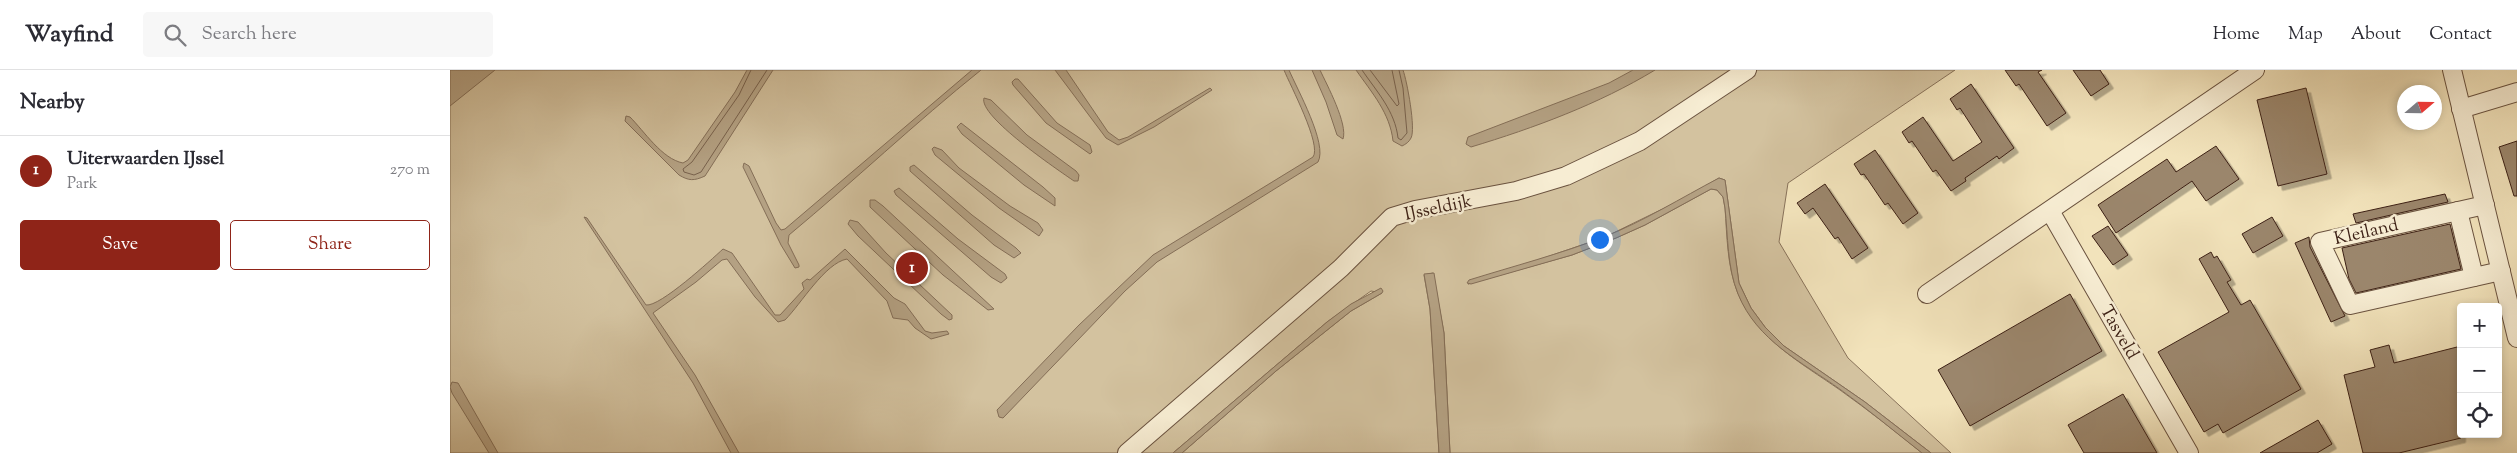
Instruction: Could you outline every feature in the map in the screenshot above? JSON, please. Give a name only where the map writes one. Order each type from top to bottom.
[{"type":"street","name":"IJsseldijk","points":[[1127,453],[1341,268],[1392,217],[1415,210],[1516,192],[1566,176],[1640,141],[1747,70]]},
{"type":"street","points":[[1927,294],[2255,70]]},
{"type":"street","points":[[2452,70],[2517,338]]},
{"type":"street","points":[[2462,109],[2517,92]]},
{"type":"street","name":"Kleiland","points":[[2485,205],[2320,242],[2350,305],[2501,271]]},
{"type":"street","name":"Tasveld","points":[[2050,211],[2189,453]]},
{"type":"street","points":[[2458,211],[2474,277]]},
{"type":"shaded area","points":[[450,70],[1734,70],[1634,136],[1547,176],[1464,196],[1367,235],[1118,453],[450,453]]},
{"type":"shaded area","points":[[1752,70],[1955,70],[1788,183],[1779,242],[1848,358],[1951,453],[1931,453],[1865,402],[1784,346],[1765,327],[1751,308],[1739,283],[1725,180],[1719,178],[1683,199],[1605,237],[1468,284],[1572,255],[1645,225],[1711,189],[1717,190],[1723,197],[1729,260],[1734,281],[1745,308],[1755,323],[1767,336],[1795,359],[1861,405],[1922,453],[1450,453],[1444,333],[1433,273],[1424,275],[1430,309],[1439,453],[1182,453],[1276,371],[1351,311],[1382,293],[1371,291],[1327,322],[1173,453],[1135,453],[1389,224],[1558,185]]},
{"type":"water","points":[[450,70],[495,70],[450,106]]},
{"type":"water","points":[[747,70],[773,70],[705,176],[701,178],[692,180],[679,175],[625,121],[626,116],[630,117],[654,144],[668,156],[683,163],[688,160],[735,92]]},
{"type":"water","points":[[972,70],[981,70],[789,235],[788,243],[799,265],[799,267],[795,268],[781,245],[743,167],[744,163],[749,166],[776,223],[781,230],[785,229]]},
{"type":"water","points":[[1055,70],[1066,70],[1108,132],[1119,140],[1128,137],[1210,88],[1212,90],[1154,127],[1118,145],[1106,138]]},
{"type":"water","points":[[1284,70],[1289,70],[1310,116],[1319,143],[1320,154],[1318,162],[1157,262],[1125,291],[1003,418],[999,417],[997,410],[1079,325],[1153,255],[1313,157],[1315,150],[1309,128]]},
{"type":"water","points":[[1312,70],[1320,70],[1332,94],[1340,115],[1344,132],[1343,139],[1337,135],[1326,102]]},
{"type":"water","points":[[1356,70],[1403,70],[1412,115],[1411,138],[1406,144],[1402,146],[1393,141],[1384,112]]},
{"type":"water","points":[[1633,70],[1655,70],[1611,94],[1566,114],[1471,147],[1466,144],[1468,137],[1609,83]]},
{"type":"water","points":[[1018,79],[1057,123],[1090,145],[1092,152],[1090,154],[1046,123],[1013,85],[1012,82]]},
{"type":"water","points":[[984,98],[991,100],[1027,135],[1076,171],[1079,175],[1078,181],[1074,181],[1052,166],[1006,129],[993,117],[985,106]]},
{"type":"water","points":[[961,123],[1043,187],[1055,198],[1055,206],[1024,185],[962,134],[957,127]]},
{"type":"water","points":[[934,147],[942,150],[959,168],[1010,206],[1038,223],[1043,230],[1039,236],[999,208],[935,155],[932,149]]},
{"type":"water","points":[[914,165],[972,215],[1021,253],[1014,258],[994,245],[910,171],[910,167]]},
{"type":"water","points":[[1719,178],[1725,180],[1739,283],[1751,308],[1765,327],[1784,346],[1865,402],[1931,453],[1922,453],[1851,398],[1796,360],[1769,338],[1757,325],[1746,310],[1734,284],[1725,208],[1723,197],[1717,190],[1711,189],[1645,225],[1572,255],[1471,284],[1467,283],[1469,280],[1554,254],[1619,231]]},
{"type":"water","points":[[899,188],[958,239],[1005,274],[1007,278],[1001,283],[991,277],[896,195],[894,191]]},
{"type":"water","points":[[870,200],[875,200],[883,206],[994,309],[988,310],[943,275],[870,207]]},
{"type":"water","points":[[584,217],[587,218],[646,305],[653,304],[673,291],[723,249],[732,253],[775,315],[780,315],[804,289],[802,283],[807,279],[810,280],[845,249],[894,298],[905,304],[925,331],[932,333],[947,331],[949,334],[931,339],[915,328],[908,320],[893,318],[887,301],[847,259],[830,268],[785,320],[778,322],[755,297],[727,259],[722,260],[696,282],[653,313],[695,375],[739,453],[731,453],[693,383]]},
{"type":"water","points":[[850,220],[858,222],[886,253],[952,315],[952,319],[949,320],[941,314],[858,236],[848,224]]},
{"type":"water","points":[[1434,273],[1444,333],[1450,453],[1439,453],[1430,309],[1424,274]]},
{"type":"water","points":[[1381,288],[1382,293],[1351,311],[1276,371],[1182,453],[1173,453],[1327,322],[1351,304]]},
{"type":"water","points":[[452,382],[458,383],[498,453],[489,453],[452,393],[450,387]]},
{"type":"building","points":[[2005,70],[2042,70],[2038,72],[2066,113],[2047,126],[2019,84],[2016,86]]},
{"type":"building","points":[[2073,70],[2100,70],[2109,84],[2091,96]]},
{"type":"building","points":[[1971,84],[2014,148],[1999,159],[1997,156],[1965,178],[1966,181],[1951,191],[1936,170],[1933,172],[1912,141],[1909,143],[1902,132],[1923,117],[1953,161],[1982,142],[1960,108],[1957,110],[1950,99]]},
{"type":"building","points":[[2306,88],[2327,174],[2278,186],[2257,100]]},
{"type":"building","points":[[2517,141],[2517,196],[2514,196],[2499,147]]},
{"type":"building","points":[[2216,146],[2239,179],[2206,201],[2192,181],[2116,233],[2098,205],[2167,159],[2176,172]]},
{"type":"building","points":[[1875,150],[1918,213],[1903,224],[1888,203],[1885,205],[1864,174],[1861,175],[1854,164]]},
{"type":"building","points":[[1825,184],[1868,248],[1852,259],[1838,237],[1835,239],[1813,208],[1805,214],[1797,203]]},
{"type":"building","points":[[2445,194],[2448,202],[2356,223],[2353,214]]},
{"type":"building","points":[[2272,217],[2283,236],[2253,253],[2242,234]]},
{"type":"building","points":[[2450,224],[2461,269],[2356,293],[2349,279],[2342,248]]},
{"type":"building","points":[[2108,226],[2128,255],[2113,265],[2092,236]]},
{"type":"building","points":[[2309,237],[2310,247],[2345,316],[2331,322],[2295,243]]},
{"type":"building","points":[[2211,252],[2214,258],[2217,256],[2231,280],[2227,282],[2241,305],[2250,300],[2301,389],[2223,433],[2218,424],[2204,432],[2158,352],[2229,312],[2199,259]]},
{"type":"building","points":[[2070,294],[2102,351],[1970,426],[1938,370]]},
{"type":"building","points":[[2389,345],[2394,363],[2457,347],[2457,438],[2461,438],[2399,453],[2363,453],[2344,375],[2375,367],[2370,350]]},
{"type":"building","points":[[2123,394],[2157,453],[2084,453],[2068,425]]},
{"type":"building","points":[[2318,420],[2332,444],[2317,453],[2260,453]]},
{"type":"place","name":"Uiterwaarden IJssel","points":[[912,268]]}]
